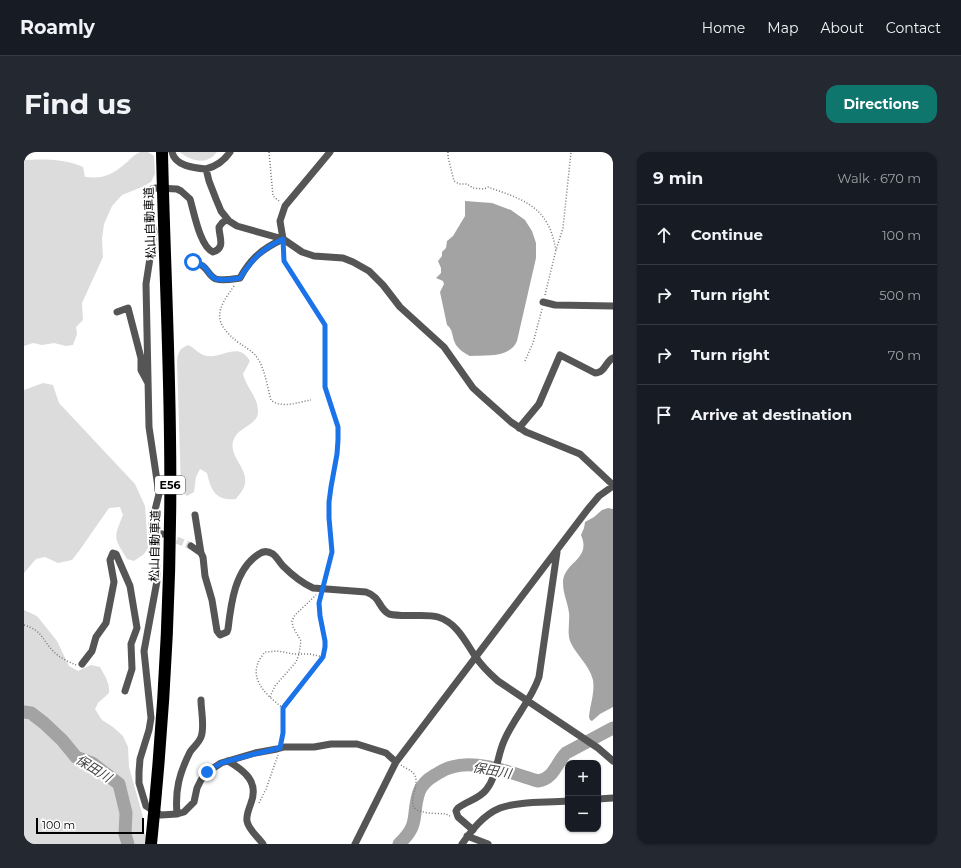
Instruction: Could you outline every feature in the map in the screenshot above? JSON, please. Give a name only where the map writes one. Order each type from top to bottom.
[{"type":"highway","name":"松山自動車道","points":[[151,844],[158,778],[164,693],[170,512],[170,423],[162,152]]},
{"type":"street","points":[[172,152],[173,157],[182,164],[193,168],[206,169],[216,166],[224,160],[230,152]]},
{"type":"street","points":[[283,239],[280,221],[285,206],[330,152]]},
{"type":"street","points":[[206,169],[209,181],[221,211],[227,219],[237,226],[283,239],[302,252],[314,256],[343,258],[369,271],[383,285],[400,307],[444,347],[478,393],[519,428],[532,435],[580,454],[613,486],[599,496],[588,509],[396,762],[355,844]]},
{"type":"street","points":[[227,219],[219,227],[222,244],[220,248],[213,252],[207,248],[203,240],[190,199],[186,194],[177,189],[156,188],[152,189],[148,193],[148,204],[154,232],[146,284],[149,427],[159,494],[152,522],[153,549],[158,574],[144,651],[151,718],[140,759],[139,783],[144,801],[148,808],[161,815],[184,812],[194,802],[197,788],[207,772],[221,763],[280,748],[294,746],[322,747],[331,744],[343,743],[357,744],[386,753],[396,762]]},
{"type":"street","points":[[193,262],[206,267],[215,279],[240,278],[247,266],[261,251],[269,245],[283,239]]},
{"type":"street","points":[[543,302],[555,305],[613,306]]},
{"type":"street","points":[[117,312],[128,308],[141,358],[141,370],[149,385]]},
{"type":"street","points":[[519,428],[539,404],[560,355],[595,373],[600,373],[610,359],[613,358]]},
{"type":"street","points":[[195,514],[205,576],[212,600],[217,631],[220,635],[227,632],[231,607],[242,572],[251,560],[262,552],[272,553],[283,566],[306,585],[313,588],[366,592],[376,598],[382,608],[389,614],[436,617],[447,621],[462,636],[476,657],[494,678],[588,741],[613,761]]},
{"type":"street","points":[[152,532],[162,534]]},
{"type":"street","points":[[191,546],[201,553]]},
{"type":"street","points":[[472,830],[457,816],[456,811],[462,804],[472,801],[486,790],[504,740],[528,702],[539,677],[557,551]]},
{"type":"street","points":[[82,664],[92,651],[96,637],[106,623],[114,582],[110,560],[113,553],[116,554],[130,586],[137,628],[131,644],[133,663],[125,691]]},
{"type":"street","points":[[134,635],[144,651]]},
{"type":"street","points":[[177,814],[176,801],[180,773],[192,749],[201,737],[201,700]]},
{"type":"street","points":[[228,761],[243,772],[251,780],[254,786],[254,793],[247,814],[247,819],[250,828],[263,844]]},
{"type":"street","points":[[601,799],[613,798]]},
{"type":"street","points":[[462,844],[467,836],[481,821],[500,808],[524,804],[565,801]]},
{"type":"street","points":[[467,836],[488,844]]},
{"type":"path","points":[[269,152],[273,196],[285,206]]},
{"type":"path","points":[[448,152],[454,181],[459,184],[467,184],[473,188],[484,189],[488,187],[519,198],[530,205],[547,223],[556,250]]},
{"type":"path","points":[[525,361],[533,343],[556,250],[563,228],[570,152]]},
{"type":"path","points":[[257,808],[266,789],[280,748],[283,733],[283,708],[323,657],[325,647],[319,603],[332,552],[329,502],[338,440],[338,427],[325,387],[325,325],[284,261],[283,239]]},
{"type":"path","points":[[240,278],[224,301],[219,313],[220,323],[234,338],[255,354],[260,361],[271,400],[276,404],[284,405],[311,400]]},
{"type":"path","points":[[270,698],[275,686],[296,662],[299,654],[301,640],[293,627],[292,621],[295,615],[322,589]]},
{"type":"path","points":[[24,625],[33,627],[54,652],[61,657],[77,665],[82,664]]},
{"type":"path","points":[[283,708],[270,698],[260,686],[256,673],[257,665],[265,652],[310,654],[323,657]]},
{"type":"path","points":[[396,762],[415,775],[417,782],[412,804],[414,807],[419,811],[457,816]]},
{"type":"shaded area","points":[[140,152],[148,152],[154,156],[155,174],[151,182],[122,195],[112,206],[104,224],[102,239],[103,257],[82,303],[83,320],[76,327],[77,334],[73,345],[66,346],[54,343],[42,345],[33,343],[24,346],[24,160],[69,162],[83,167],[85,177],[102,177],[116,171]]},
{"type":"shaded area","points":[[180,152],[217,152],[209,159],[199,161],[189,158]]},
{"type":"shaded area","points":[[465,201],[492,203],[511,210],[525,220],[532,231],[536,243],[536,258],[517,341],[514,346],[503,353],[470,356],[457,347],[452,333],[447,325],[440,292],[444,284],[443,281],[436,278],[441,273],[441,268],[438,261],[442,256],[442,252],[446,248],[447,241],[453,236],[465,216]]},
{"type":"shaded area","points":[[188,345],[207,356],[236,351],[241,352],[250,361],[243,374],[256,401],[258,415],[256,419],[237,434],[233,443],[235,455],[245,477],[244,487],[236,499],[224,498],[216,494],[210,485],[207,473],[200,469],[196,477],[194,492],[187,496],[181,490],[177,361],[180,351]]},
{"type":"shaded area","points":[[43,383],[53,385],[59,403],[135,484],[145,506],[148,548],[144,554],[134,561],[127,559],[117,542],[116,534],[123,515],[120,507],[109,508],[72,560],[58,563],[45,557],[36,559],[24,573],[24,390]]},
{"type":"shaded area","points":[[608,508],[613,509],[613,707],[600,714],[592,721],[589,717],[593,694],[593,680],[591,674],[570,641],[569,613],[563,583],[567,570],[580,556],[583,550],[581,535],[585,522],[602,510]]},
{"type":"shaded area","points":[[24,610],[37,616],[57,641],[69,666],[78,671],[91,665],[100,667],[104,673],[108,683],[109,693],[98,703],[95,709],[102,720],[123,736],[128,747],[129,767],[143,817],[144,832],[151,844],[24,844]]},
{"type":"waterway","name":"保田川","points":[[24,712],[31,713],[44,723],[62,740],[76,757],[92,763],[119,784],[126,813],[125,834],[128,844]]},
{"type":"waterway","name":"保田川","points":[[399,844],[406,837],[413,825],[419,792],[430,778],[443,770],[462,765],[484,766],[507,771],[538,781],[543,780],[551,774],[566,753],[613,728]]},
{"type":"tunnel","points":[[167,536],[191,546]]},
{"type":"route","points":[[193,262],[197,262],[206,267],[215,279],[240,278],[247,266],[261,251],[269,245],[283,239],[284,261],[325,325],[325,387],[338,427],[337,454],[329,502],[332,552],[319,603],[325,641],[323,657],[315,669],[284,704],[283,733],[280,748],[221,763],[207,772]]}]
